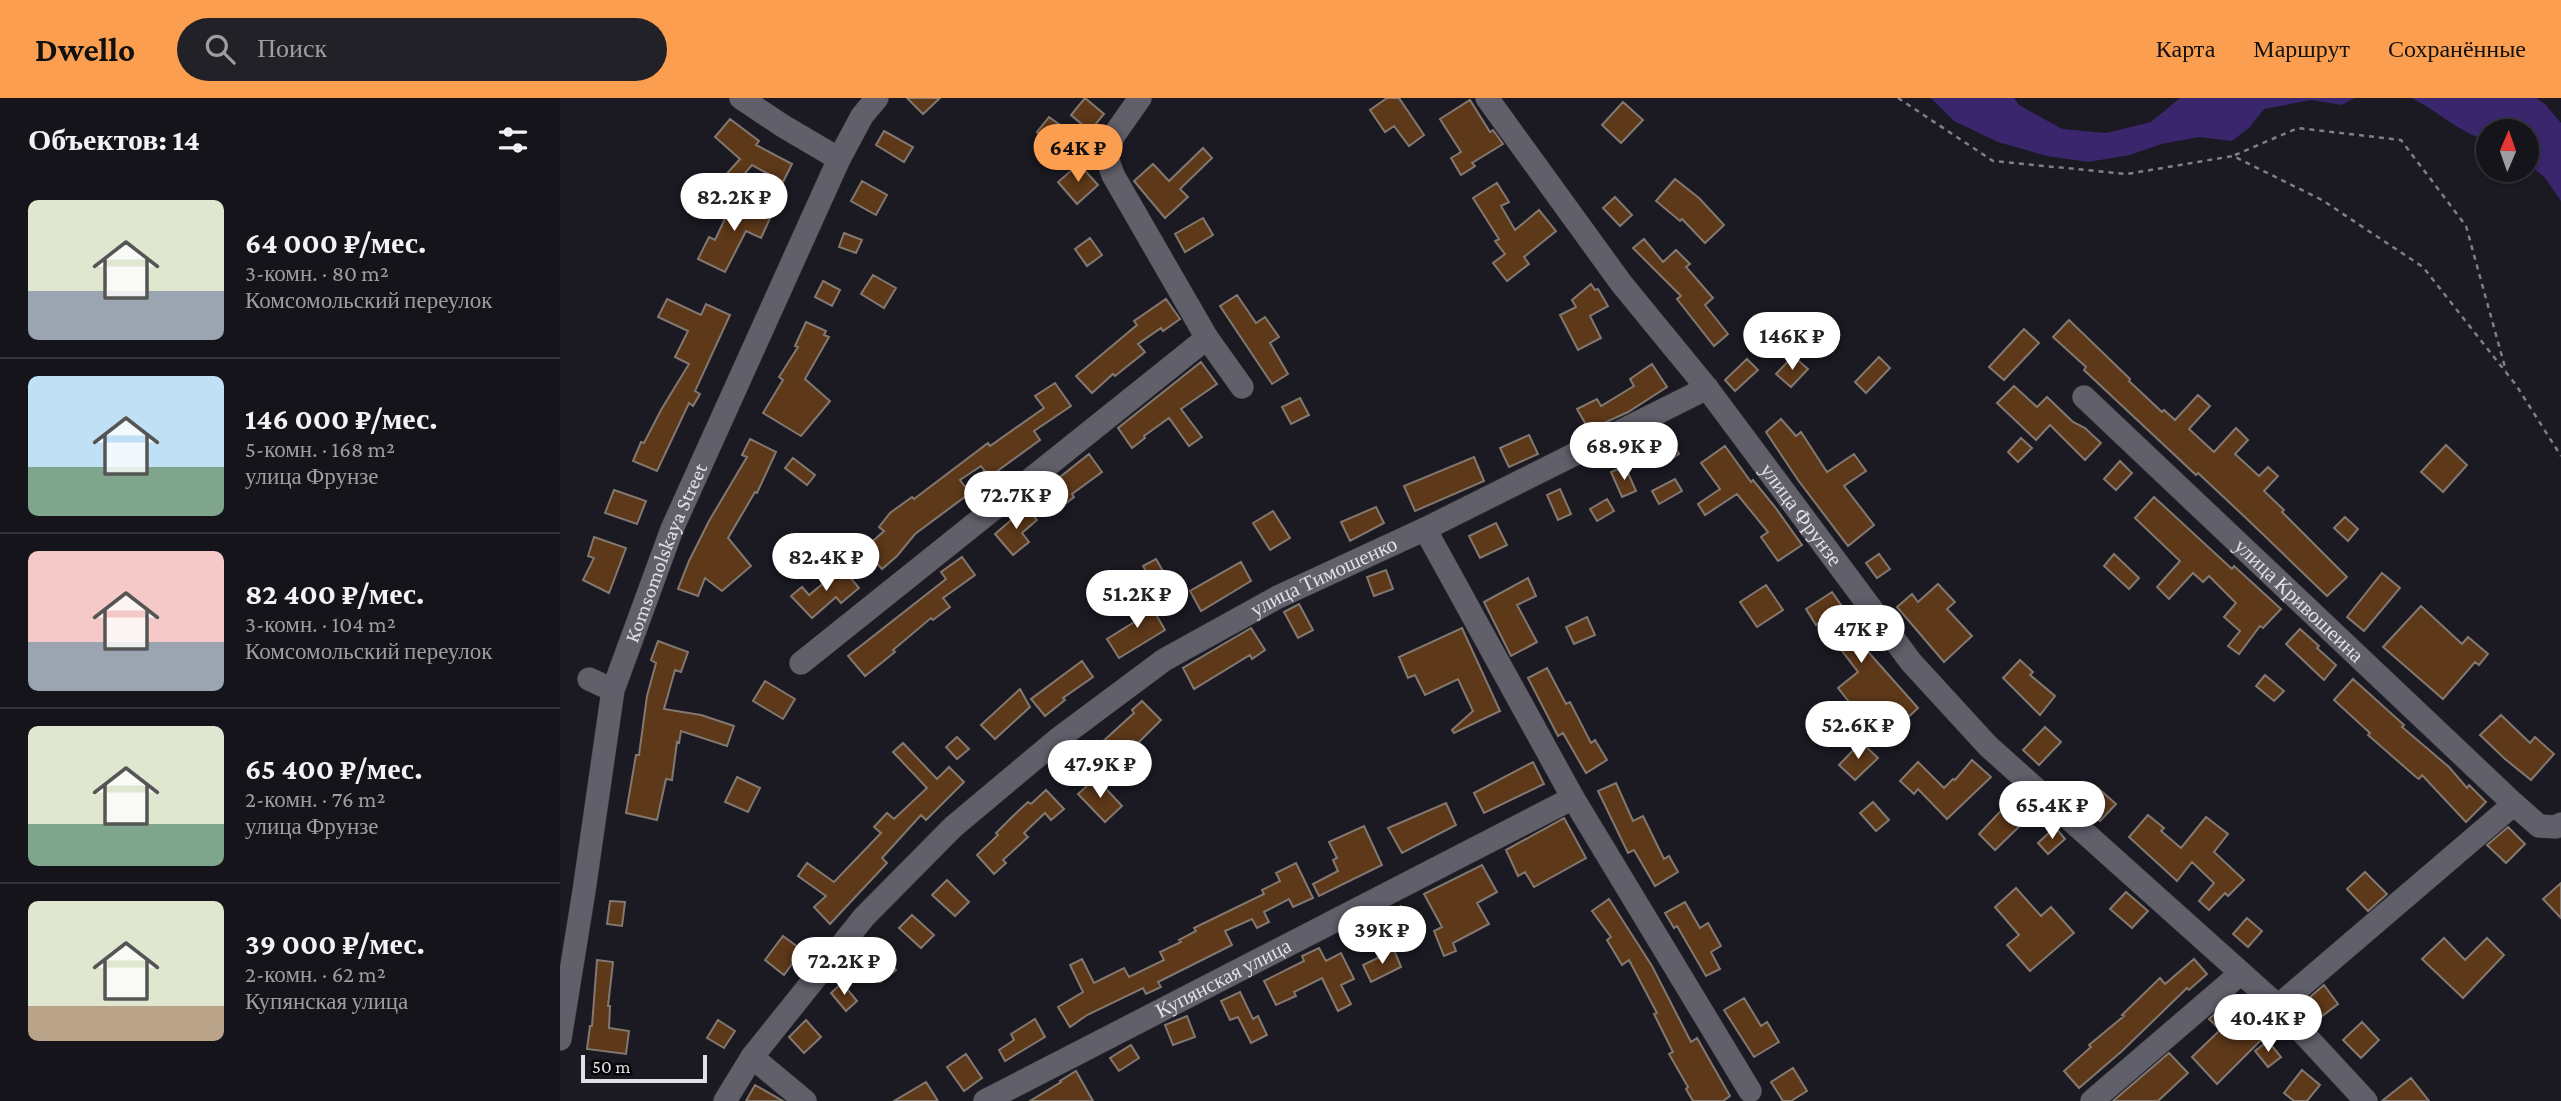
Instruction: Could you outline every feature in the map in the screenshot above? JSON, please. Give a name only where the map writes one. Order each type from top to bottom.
[{"type":"street","points":[[741,98],[839,159]]},
{"type":"street","name":"Komsomolskaya Street","points":[[560,1036],[584,891],[596,734],[671,529],[839,159],[862,117],[877,98]]},
{"type":"street","points":[[1140,98],[1114,135],[1106,155],[1113,175],[1207,338],[1242,387]]},
{"type":"street","name":"улица Фрунзе","points":[[1487,98],[1621,283],[1707,388],[1919,672],[1987,746],[2278,1006],[2366,1101]]},
{"type":"street","points":[[801,663],[1207,338]]},
{"type":"street","name":"улица Тимошенко","points":[[725,1101],[752,1057],[864,917],[953,827],[1058,739],[1164,660],[1278,597],[1425,529],[1707,388]]},
{"type":"street","name":"улица Кривошеина","points":[[2084,397],[2514,804],[2539,826],[2557,827],[2561,824]]},
{"type":"street","points":[[1425,529],[1573,798],[1750,1091]]},
{"type":"street","points":[[589,679],[613,690]]},
{"type":"street","name":"Купянская улица","points":[[985,1101],[1573,798]]},
{"type":"street","points":[[2278,1006],[2514,804]]},
{"type":"street","points":[[2092,1101],[2241,973]]},
{"type":"street","points":[[752,1057],[805,1101]]},
{"type":"path","points":[[1898,98],[1993,161],[2127,174],[2233,156],[2298,128],[2401,140],[2466,226],[2507,374]]},
{"type":"path","points":[[2233,156],[2322,200],[2423,267],[2507,374],[2561,456]]},
{"type":"shaded area","points":[[1931,98],[2014,98],[2019,105],[2062,129],[2106,133],[2151,122],[2180,98],[2355,98],[2342,105],[2311,100],[2264,109],[2250,127],[2232,141],[2199,137],[2161,144],[2130,155],[2088,162],[2047,156],[1998,142],[1954,121]]},
{"type":"shaded area","points":[[2411,98],[2536,98],[2545,104],[2561,123],[2561,201],[2539,173],[2539,119],[2476,119],[2476,137]]},
{"type":"building","points":[[907,98],[940,98],[923,114]]},
{"type":"building","points":[[1085,98],[1104,114],[1090,131],[1071,115]]},
{"type":"building","points":[[1387,98],[1399,98],[1424,135],[1409,146],[1394,126],[1385,132],[1370,110]]},
{"type":"building","points":[[1470,100],[1490,132],[1493,130],[1503,144],[1472,163],[1475,166],[1461,175],[1451,158],[1461,152],[1440,119]]},
{"type":"building","points":[[1623,102],[1643,120],[1621,143],[1602,125]]},
{"type":"building","points":[[1049,117],[1060,125],[1048,140],[1037,132]]},
{"type":"building","points":[[730,119],[759,141],[756,145],[792,164],[783,182],[752,165],[733,187],[723,178],[740,159],[715,137]]},
{"type":"building","points":[[884,131],[913,147],[904,162],[876,145]]},
{"type":"building","points":[[1203,148],[1212,158],[1180,189],[1188,197],[1165,218],[1134,181],[1153,164],[1169,181]]},
{"type":"building","points":[[1079,164],[1098,185],[1077,204],[1058,182]]},
{"type":"building","points":[[1675,179],[1699,198],[1724,225],[1705,243],[1682,219],[1680,221],[1656,201]]},
{"type":"building","points":[[862,181],[887,195],[876,215],[851,201]]},
{"type":"building","points":[[1497,183],[1509,202],[1501,206],[1515,230],[1539,210],[1556,231],[1524,257],[1529,264],[1507,281],[1493,263],[1505,254],[1495,241],[1499,239],[1473,198]]},
{"type":"building","points":[[735,197],[772,214],[761,238],[746,231],[725,272],[698,259],[709,237],[715,240]]},
{"type":"building","points":[[1615,197],[1632,215],[1620,226],[1603,208]]},
{"type":"building","points":[[1203,218],[1213,235],[1185,252],[1175,234]]},
{"type":"building","points":[[844,233],[862,240],[856,253],[839,247]]},
{"type":"building","points":[[1090,238],[1102,255],[1087,266],[1075,249]]},
{"type":"building","points":[[1644,239],[1663,262],[1676,250],[1690,264],[1686,267],[1713,298],[1705,305],[1728,334],[1714,346],[1677,299],[1681,296],[1633,248]]},
{"type":"building","points":[[873,275],[896,288],[884,308],[861,294]]},
{"type":"building","points":[[823,281],[840,290],[832,306],[815,297]]},
{"type":"building","points":[[1591,284],[1595,290],[1598,289],[1608,306],[1590,316],[1601,338],[1578,350],[1560,315],[1576,307],[1572,300]]},
{"type":"building","points":[[1237,295],[1256,323],[1265,317],[1279,337],[1270,343],[1288,374],[1272,384],[1220,306]]},
{"type":"building","points":[[667,299],[701,315],[706,304],[730,315],[695,391],[700,394],[693,406],[689,403],[657,471],[633,461],[641,442],[644,443],[689,364],[675,357],[688,331],[658,317]]},
{"type":"building","points":[[1166,299],[1180,319],[1138,344],[1145,352],[1115,376],[1113,374],[1092,393],[1076,376],[1137,325],[1134,321]]},
{"type":"building","points":[[2069,320],[2130,379],[2129,381],[2162,412],[2164,410],[2175,420],[2198,395],[2210,406],[2189,429],[2214,452],[2236,428],[2248,440],[2235,454],[2259,476],[2268,467],[2278,476],[2264,491],[2347,577],[2327,596],[2198,473],[2196,475],[2084,370],[2086,367],[2053,337]]},
{"type":"building","points":[[806,322],[826,331],[824,335],[829,337],[805,379],[830,401],[801,436],[763,413],[783,380],[779,377],[798,347],[795,346]]},
{"type":"building","points":[[2024,329],[2039,343],[2004,380],[1989,367]]},
{"type":"building","points":[[1793,356],[1808,369],[1791,387],[1776,374]]},
{"type":"building","points":[[1879,357],[1890,368],[1866,393],[1855,382]]},
{"type":"building","points":[[1747,359],[1758,370],[1735,391],[1725,380]]},
{"type":"building","points":[[1201,362],[1217,384],[1181,409],[1202,437],[1189,446],[1169,418],[1132,448],[1118,428]]},
{"type":"building","points":[[1652,364],[1667,387],[1628,412],[1589,430],[1577,409],[1597,399],[1601,406],[1634,386],[1630,379]]},
{"type":"building","points":[[1055,383],[1071,406],[1034,431],[1040,440],[989,477],[981,466],[960,480],[970,493],[915,534],[882,569],[864,549],[884,531],[879,527],[890,513],[912,497],[914,499],[988,443],[990,446],[1044,408],[1035,396]]},
{"type":"building","points":[[2014,386],[2037,407],[2047,397],[2073,422],[2085,428],[2101,443],[2085,460],[2050,425],[2036,440],[1997,403]]},
{"type":"building","points":[[1300,398],[1309,415],[1291,424],[1282,407]]},
{"type":"building","points":[[1781,419],[1796,436],[1801,432],[1827,472],[1854,454],[1866,471],[1844,486],[1874,525],[1848,546],[1766,432]]},
{"type":"building","points":[[1666,431],[1679,454],[1662,465],[1649,442]]},
{"type":"building","points":[[1529,435],[1538,454],[1509,467],[1500,448]]},
{"type":"building","points":[[2021,438],[2032,448],[2018,462],[2008,452]]},
{"type":"building","points":[[750,439],[776,452],[757,493],[755,492],[728,538],[751,566],[722,591],[705,578],[698,596],[678,589],[709,521],[747,457],[742,455]]},
{"type":"building","points":[[2446,445],[2467,465],[2443,492],[2421,472]]},
{"type":"building","points":[[1725,446],[1802,545],[1778,561],[1761,537],[1768,532],[1737,494],[1705,515],[1698,504],[1720,489],[1701,463]]},
{"type":"building","points":[[1089,454],[1102,472],[1072,494],[1074,497],[1060,508],[1045,489]]},
{"type":"building","points":[[1474,457],[1484,481],[1415,511],[1404,486]]},
{"type":"building","points":[[793,458],[815,475],[807,485],[785,468]]},
{"type":"building","points":[[2120,461],[2132,473],[2116,490],[2104,479]]},
{"type":"building","points":[[1625,466],[1636,491],[1622,497],[1611,472]]},
{"type":"building","points":[[1675,479],[1682,491],[1659,504],[1652,491]]},
{"type":"building","points":[[1560,489],[1571,514],[1558,520],[1547,495]]},
{"type":"building","points":[[614,490],[646,501],[637,524],[605,513]]},
{"type":"building","points":[[2154,497],[2232,569],[2234,566],[2281,609],[2263,628],[2260,626],[2239,654],[2228,646],[2240,631],[2224,617],[2236,603],[2209,576],[2203,582],[2193,573],[2169,599],[2157,587],[2180,561],[2135,518]]},
{"type":"building","points":[[1607,499],[1614,511],[1597,521],[1590,509]]},
{"type":"building","points":[[1026,507],[1037,520],[1022,533],[1029,542],[1013,555],[995,534]]},
{"type":"building","points":[[1376,507],[1384,523],[1350,541],[1341,522]]},
{"type":"building","points":[[1273,511],[1290,538],[1270,550],[1253,523]]},
{"type":"building","points":[[2345,517],[2358,529],[2348,541],[2334,528]]},
{"type":"building","points":[[1496,523],[1507,545],[1480,558],[1469,536]]},
{"type":"building","points":[[594,537],[626,548],[609,593],[583,580],[594,558],[588,556]]},
{"type":"building","points":[[1879,554],[1890,569],[1877,578],[1866,563]]},
{"type":"building","points":[[2114,554],[2139,578],[2129,589],[2104,566]]},
{"type":"building","points":[[962,557],[975,575],[943,598],[950,607],[933,620],[931,618],[865,676],[848,656],[946,579],[941,572]]},
{"type":"building","points":[[1156,559],[1170,583],[1157,591],[1143,566]]},
{"type":"building","points":[[1241,562],[1251,581],[1201,611],[1190,591]]},
{"type":"building","points":[[842,568],[859,588],[841,603],[836,597],[812,618],[791,596],[802,587],[809,595]]},
{"type":"building","points":[[1386,570],[1393,589],[1374,596],[1367,577]]},
{"type":"building","points":[[2382,573],[2400,588],[2364,631],[2347,617]]},
{"type":"building","points":[[1528,578],[1536,596],[1517,605],[1537,642],[1511,656],[1484,602]]},
{"type":"building","points":[[1938,584],[1955,602],[1947,609],[1972,636],[1944,662],[1897,607],[1912,594],[1918,602]]},
{"type":"building","points":[[1766,585],[1783,610],[1757,627],[1740,602]]},
{"type":"building","points":[[1832,592],[1867,642],[1862,645],[1918,708],[1898,727],[1877,704],[1860,716],[1838,688],[1858,672],[1820,622],[1816,625],[1806,609]]},
{"type":"building","points":[[1146,597],[1165,630],[1119,658],[1107,639],[1139,619],[1131,606]]},
{"type":"building","points":[[1299,604],[1313,630],[1298,638],[1284,612]]},
{"type":"building","points":[[2421,606],[2462,644],[2468,637],[2488,654],[2479,665],[2475,662],[2443,699],[2383,647]]},
{"type":"building","points":[[1587,617],[1595,635],[1574,644],[1566,627]]},
{"type":"building","points":[[1251,628],[1265,650],[1252,659],[1250,655],[1194,689],[1183,668]]},
{"type":"building","points":[[1462,628],[1500,711],[1454,733],[1452,730],[1473,711],[1458,679],[1425,695],[1415,675],[1408,678],[1399,657]]},
{"type":"building","points":[[2300,629],[2336,665],[2324,680],[2286,644]]},
{"type":"building","points":[[658,641],[688,652],[681,672],[675,670],[664,709],[701,715],[734,726],[727,746],[681,731],[672,780],[666,779],[657,820],[626,813],[636,755],[639,755],[647,696],[656,663],[651,660]]},
{"type":"building","points":[[2020,660],[2033,672],[2030,675],[2055,696],[2040,715],[2003,678]]},
{"type":"building","points":[[1082,661],[1093,677],[1063,698],[1065,700],[1045,716],[1031,699]]},
{"type":"building","points":[[1547,668],[1566,704],[1570,702],[1591,743],[1595,740],[1607,760],[1586,773],[1563,733],[1558,736],[1528,678]]},
{"type":"building","points":[[2265,675],[2284,691],[2274,701],[2256,686]]},
{"type":"building","points":[[2353,679],[2404,725],[2402,727],[2449,767],[2467,788],[2469,785],[2486,802],[2466,822],[2422,775],[2419,779],[2416,777],[2368,735],[2370,733],[2334,700]]},
{"type":"building","points":[[765,681],[795,699],[783,719],[753,701]]},
{"type":"building","points":[[1020,689],[1030,707],[995,739],[981,725]]},
{"type":"building","points":[[1142,701],[1161,720],[1104,777],[1083,754],[1097,741],[1100,744],[1134,713],[1132,710]]},
{"type":"building","points":[[2501,715],[2530,743],[2535,737],[2554,754],[2531,780],[2480,735]]},
{"type":"building","points":[[2045,727],[2061,742],[2039,765],[2023,750]]},
{"type":"building","points":[[957,737],[969,749],[957,759],[946,747]]},
{"type":"building","points":[[1861,742],[1878,758],[1855,780],[1839,765]]},
{"type":"building","points":[[903,743],[937,779],[949,767],[964,782],[926,820],[921,815],[882,858],[887,863],[830,924],[814,907],[826,896],[798,876],[807,863],[834,882],[881,833],[874,827],[887,813],[894,819],[927,788],[893,752]]},
{"type":"building","points":[[1972,760],[1991,777],[1947,819],[1918,789],[1914,794],[1900,781],[1918,762],[1944,788],[1955,780]]},
{"type":"building","points":[[1533,762],[1544,784],[1484,813],[1474,793]]},
{"type":"building","points":[[737,777],[760,788],[748,812],[725,802]]},
{"type":"building","points":[[1096,778],[1122,806],[1105,822],[1078,794]]},
{"type":"building","points":[[1616,783],[1633,821],[1643,816],[1664,859],[1669,856],[1678,872],[1655,886],[1634,850],[1628,853],[1598,791]]},
{"type":"building","points":[[2098,788],[2116,804],[2100,821],[2082,805]]},
{"type":"building","points":[[1046,790],[1064,809],[1051,820],[1045,813],[1024,833],[1028,837],[1003,860],[1006,863],[994,874],[977,855],[1014,815]]},
{"type":"building","points":[[2013,798],[2030,816],[1995,850],[1979,834]]},
{"type":"building","points":[[1873,802],[1889,820],[1876,831],[1860,813]]},
{"type":"building","points":[[1446,803],[1456,825],[1402,853],[1388,828]]},
{"type":"building","points":[[2148,815],[2164,828],[2161,831],[2181,848],[2206,817],[2228,834],[2214,852],[2244,880],[2228,896],[2225,893],[2209,910],[2199,901],[2214,883],[2192,862],[2177,881],[2129,837]]},
{"type":"building","points":[[1564,818],[1586,858],[1534,887],[1525,872],[1518,876],[1506,850]]},
{"type":"building","points":[[1364,826],[1382,865],[1319,896],[1313,884],[1338,871],[1333,860],[1337,858],[1329,842]]},
{"type":"building","points":[[2055,827],[2065,839],[2048,854],[2038,843]]},
{"type":"building","points":[[2508,827],[2525,844],[2506,863],[2487,845]]},
{"type":"building","points":[[1296,863],[1313,898],[1293,907],[1289,899],[1264,912],[1269,922],[1257,928],[1252,919],[1225,931],[1232,945],[1158,982],[1161,987],[1146,994],[1143,988],[1087,1015],[1070,1027],[1058,1007],[1083,992],[1070,965],[1082,959],[1094,983],[1124,968],[1129,977],[1164,960],[1160,952],[1181,942],[1179,940],[1196,931],[1194,928],[1264,894],[1262,890],[1280,881],[1276,873]]},
{"type":"building","points":[[1482,865],[1497,892],[1477,903],[1489,924],[1453,943],[1456,951],[1444,956],[1434,931],[1442,927],[1424,894]]},
{"type":"building","points":[[2365,872],[2387,894],[2368,911],[2347,889]]},
{"type":"building","points":[[947,880],[969,902],[955,916],[932,895]]},
{"type":"building","points":[[2561,883],[2561,918],[2543,899]]},
{"type":"building","points":[[2016,888],[2041,916],[2051,907],[2074,933],[2030,971],[2007,945],[2019,935],[1995,907]]},
{"type":"building","points":[[2126,892],[2148,911],[2132,928],[2110,909]]},
{"type":"building","points":[[1609,899],[1652,966],[1691,1042],[1697,1038],[1730,1096],[1723,1101],[1693,1101],[1686,1089],[1688,1087],[1669,1054],[1673,1052],[1654,1014],[1657,1013],[1629,960],[1622,965],[1607,940],[1611,937],[1592,911]]},
{"type":"building","points":[[610,901],[625,902],[622,926],[607,924]]},
{"type":"building","points":[[1685,902],[1700,928],[1708,923],[1721,946],[1711,952],[1720,969],[1706,976],[1677,926],[1674,928],[1665,913]]},
{"type":"building","points":[[1401,906],[1415,935],[1397,943],[1384,914]]},
{"type":"building","points":[[912,915],[934,935],[921,948],[899,928]]},
{"type":"building","points":[[2247,918],[2262,931],[2248,947],[2233,934]]},
{"type":"building","points":[[783,936],[802,950],[784,975],[765,960]]},
{"type":"building","points":[[2444,938],[2465,960],[2487,938],[2504,955],[2463,998],[2422,959]]},
{"type":"building","points":[[880,948],[896,970],[880,982],[863,960]]},
{"type":"building","points":[[1319,948],[1326,961],[1341,953],[1354,979],[1341,985],[1351,1004],[1338,1011],[1322,978],[1294,992],[1296,996],[1276,1005],[1264,981],[1304,961],[1302,956]]},
{"type":"building","points":[[1394,950],[1401,967],[1371,982],[1363,965]]},
{"type":"building","points":[[2194,959],[2207,974],[2189,990],[2187,988],[2079,1088],[2064,1071],[2091,1047],[2089,1045],[2124,1016],[2122,1015],[2160,978],[2165,984]]},
{"type":"building","points":[[597,960],[613,962],[608,1006],[609,1028],[629,1031],[626,1054],[587,1049],[592,1026]]},
{"type":"building","points":[[842,983],[857,1001],[846,1011],[831,993]]},
{"type":"building","points":[[2324,985],[2338,1004],[2317,1020],[2303,1003]]},
{"type":"building","points":[[1240,992],[1253,1019],[1258,1016],[1267,1035],[1251,1043],[1238,1017],[1230,1020],[1221,1001]]},
{"type":"building","points":[[1744,998],[1761,1026],[1767,1022],[1779,1042],[1754,1057],[1724,1010]]},
{"type":"building","points":[[2226,1004],[2261,1040],[2217,1084],[2192,1057],[2220,1030],[2209,1019]]},
{"type":"building","points":[[1187,1016],[1195,1037],[1173,1045],[1165,1025]]},
{"type":"building","points":[[1035,1019],[1045,1037],[1005,1061],[999,1050],[1014,1040],[1011,1034]]},
{"type":"building","points":[[718,1020],[735,1031],[724,1048],[707,1038]]},
{"type":"building","points":[[806,1020],[821,1037],[804,1053],[789,1037]]},
{"type":"building","points":[[2362,1022],[2379,1040],[2361,1058],[2343,1040]]},
{"type":"building","points":[[2268,1041],[2281,1057],[2268,1067],[2255,1051]]},
{"type":"building","points":[[1131,1045],[1139,1058],[1119,1071],[1110,1058]]},
{"type":"building","points":[[2169,1053],[2188,1073],[2158,1101],[2113,1101]]},
{"type":"building","points":[[966,1054],[982,1078],[964,1091],[947,1067]]},
{"type":"building","points":[[1793,1068],[1807,1091],[1791,1101],[1783,1101],[1771,1082]]},
{"type":"building","points":[[2302,1070],[2320,1085],[2307,1101],[2294,1101],[2284,1093]]},
{"type":"building","points":[[1076,1071],[1093,1101],[1030,1101],[1061,1082]]},
{"type":"building","points":[[2411,1078],[2429,1101],[2382,1101]]},
{"type":"building","points":[[926,1082],[938,1101],[894,1101]]},
{"type":"building","points":[[755,1085],[783,1101],[746,1101]]}]
